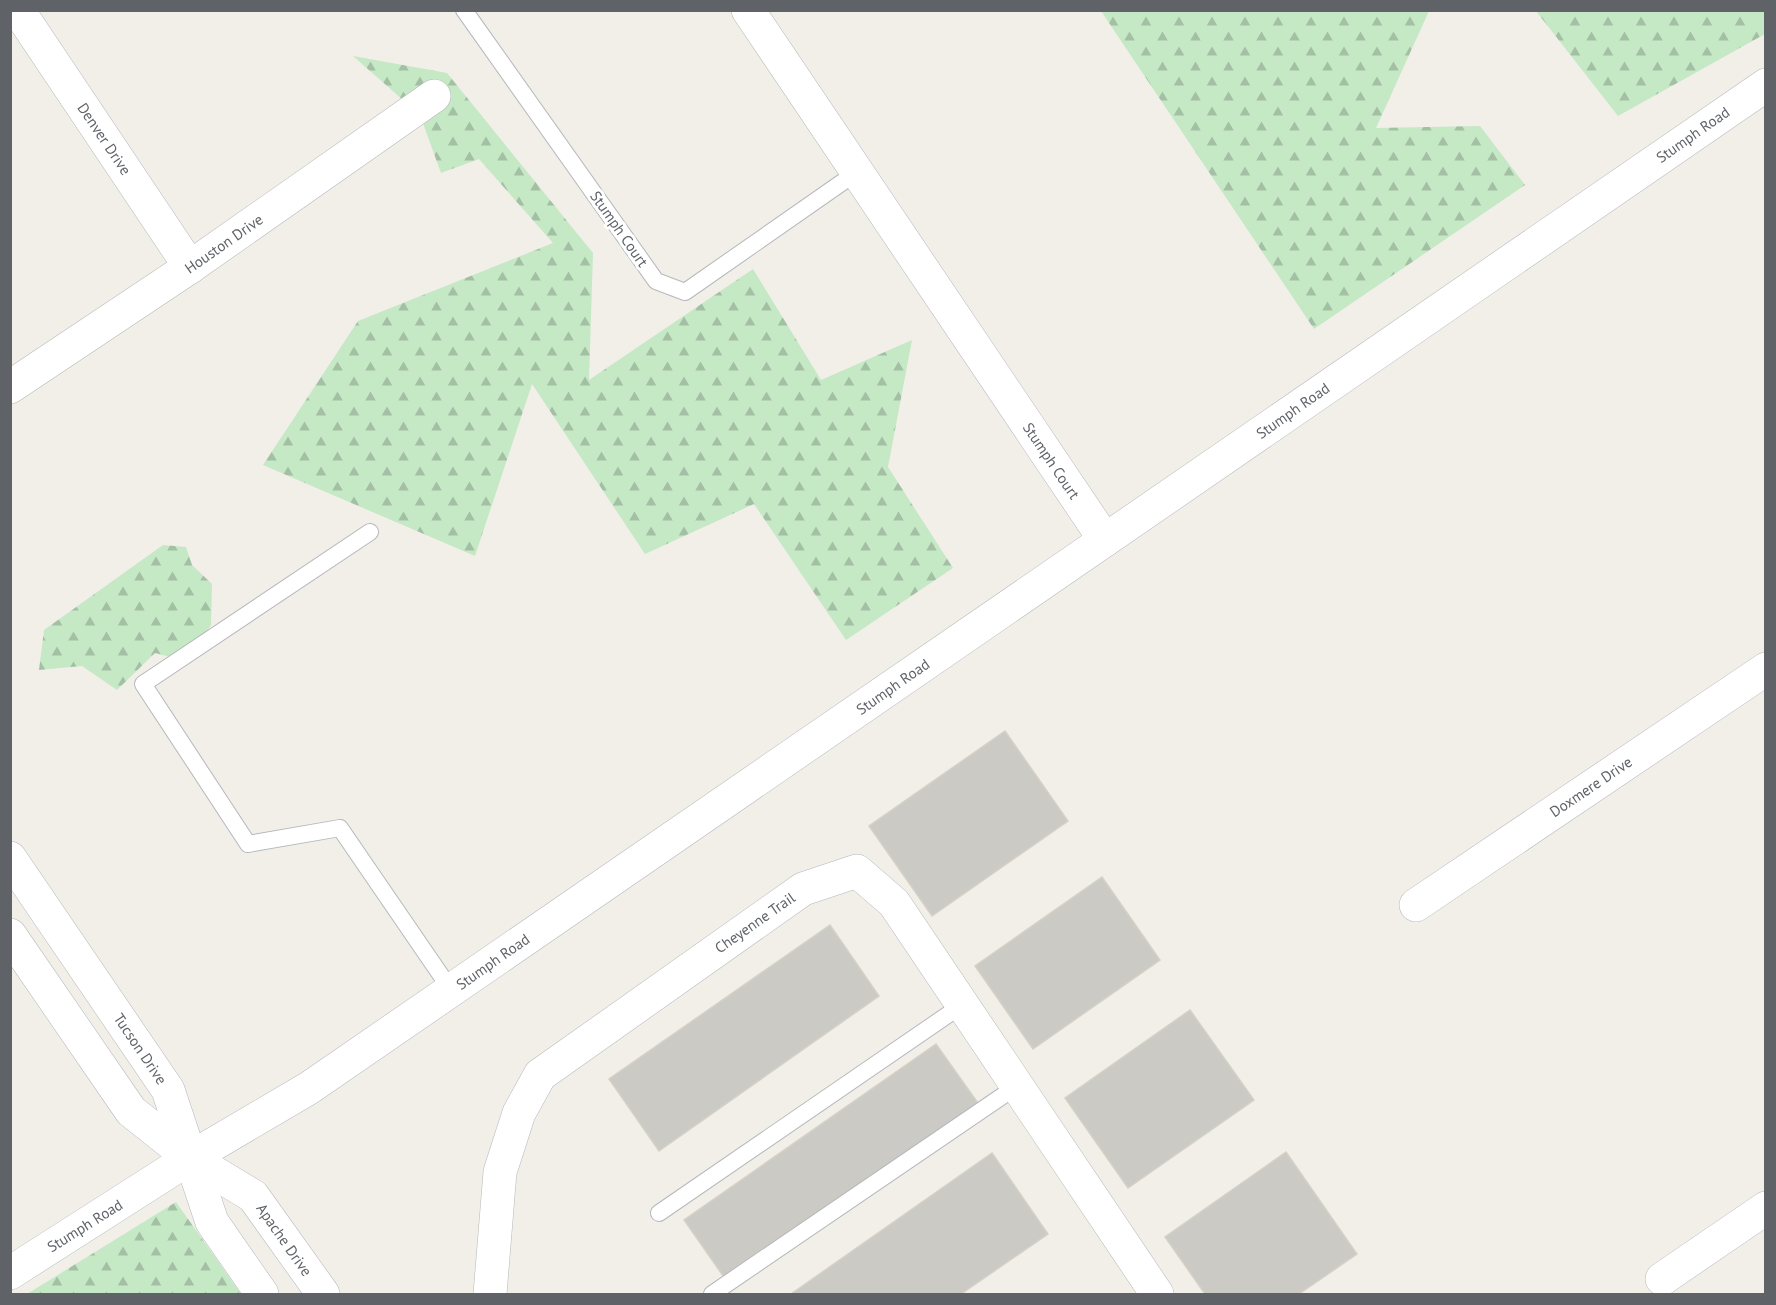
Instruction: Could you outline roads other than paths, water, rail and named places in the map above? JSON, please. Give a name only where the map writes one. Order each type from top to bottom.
[{"type":"street","name":"Denver Drive","points":[[18,10],[190,267]]},
{"type":"street","name":"Stumph Court","points":[[748,10],[1105,540]]},
{"type":"street","name":"Stumph Road","points":[[10,1273],[190,1158],[309,1088],[1766,85]]},
{"type":"street","name":"Houston Drive","points":[[10,387],[190,267],[434,96]]},
{"type":"street","name":"Doxmere Drive","points":[[1416,905],[1766,669]]},
{"type":"street","name":"Tucson Drive","points":[[10,858],[168,1090],[190,1158]]},
{"type":"street","name":"Cheyenne Trail","points":[[490,1294],[500,1172],[519,1113],[540,1075],[803,889],[858,871],[894,903],[1157,1294]]},
{"type":"street","points":[[10,935],[131,1111],[190,1158],[212,1222],[262,1294]]},
{"type":"street","name":"Apache Drive","points":[[190,1158],[253,1197],[323,1294]]},
{"type":"street","points":[[1662,1279],[1766,1208]]},
{"type":"lane","name":"Stumph Court","points":[[464,10],[656,281],[685,292],[857,172]]},
{"type":"lane","points":[[370,532],[142,684],[248,844],[340,828],[451,990]]},
{"type":"lane","points":[[659,1213],[962,1005]]},
{"type":"lane","points":[[712,1294],[1017,1086]]}]
